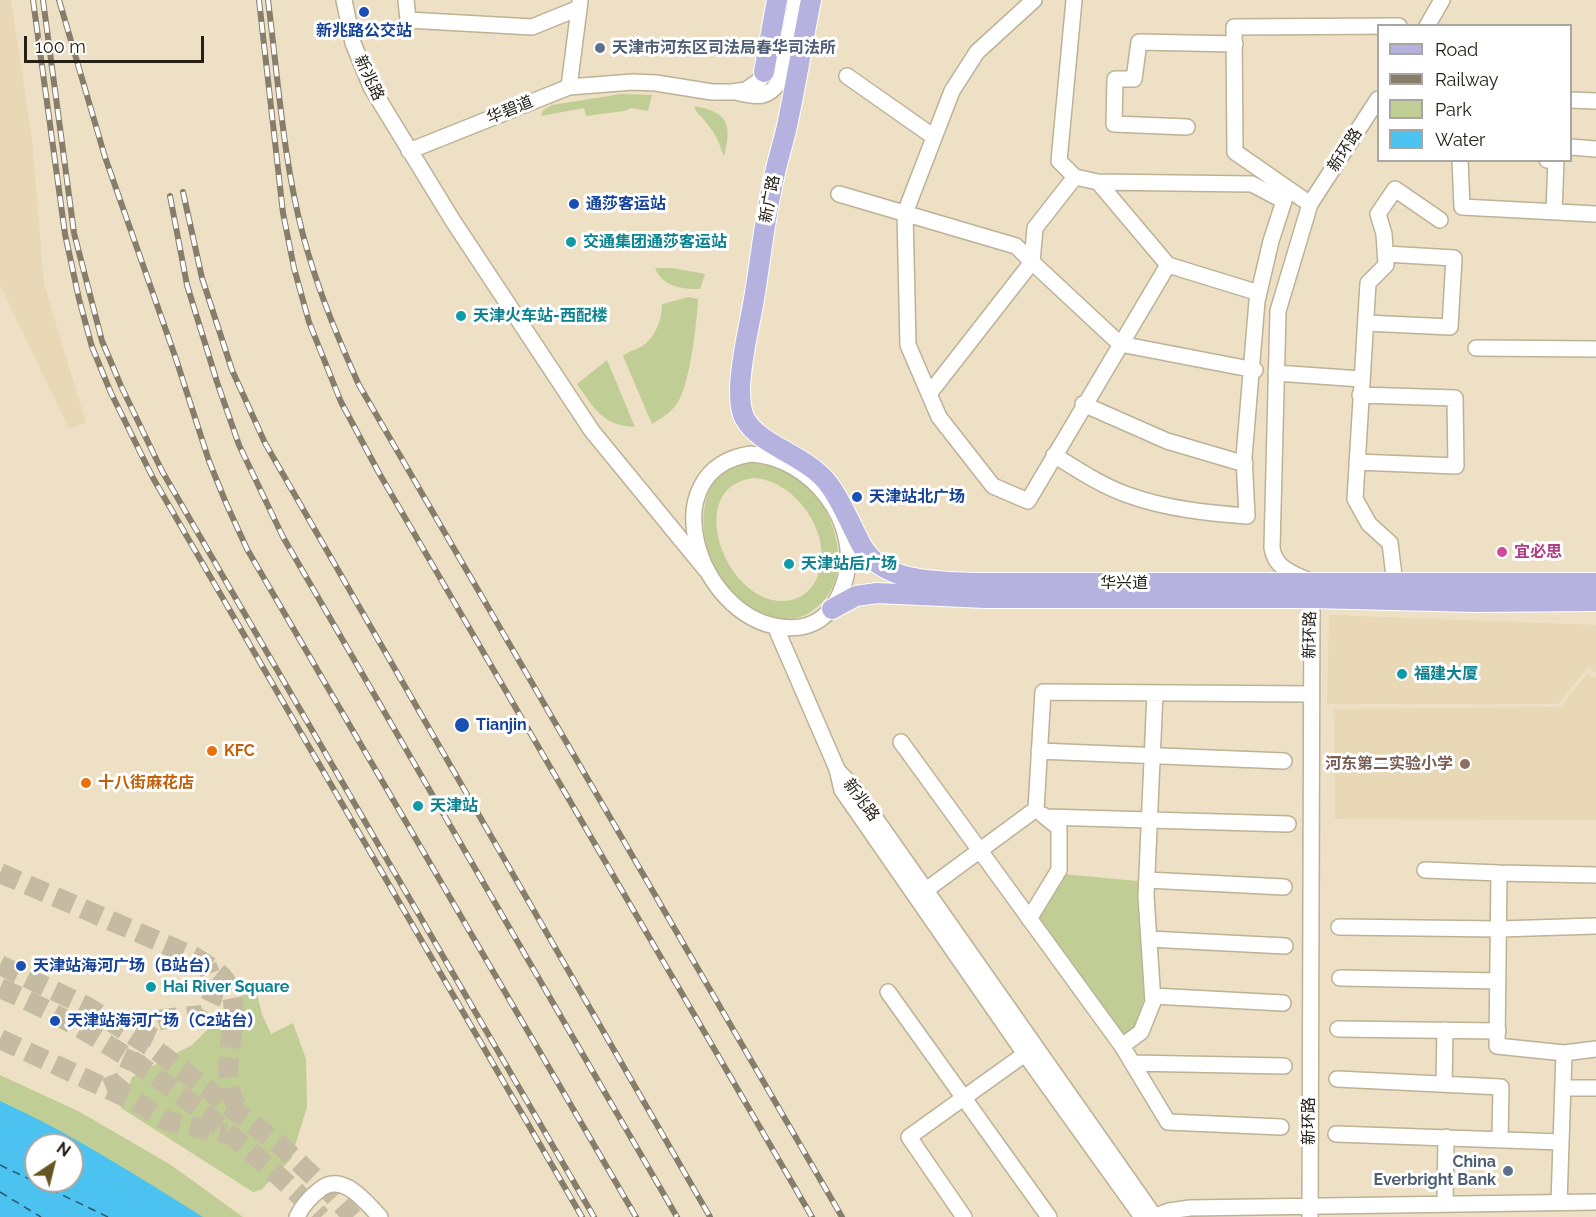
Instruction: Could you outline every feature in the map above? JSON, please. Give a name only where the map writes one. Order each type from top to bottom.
[{"type":"main road","points":[[764,72],[777,0]]},
{"type":"main road","name":"新广路","points":[[740,399],[744,354],[774,173],[789,120],[810,0]]},
{"type":"main road","points":[[762,249],[765,276],[748,394],[752,412],[762,426],[812,454],[835,473],[851,499],[868,536],[888,557],[921,567],[1011,574],[1063,583]]},
{"type":"main road","name":"华兴道","points":[[740,399],[745,420],[754,430],[765,440],[800,459],[824,478],[838,498],[864,549],[875,561],[891,570],[920,580],[1311,590],[1474,602],[1596,602]]},
{"type":"main road","name":"华兴道","points":[[832,609],[856,596],[877,593],[985,598],[1311,590],[1395,584],[1596,584]]},
{"type":"street","name":"新兆路","points":[[344,0],[353,43],[362,68],[383,109],[409,151],[592,431],[706,570]]},
{"type":"street","points":[[406,0],[408,20],[532,27],[580,4]]},
{"type":"street","name":"华碧道","points":[[409,151],[569,87],[615,83],[656,84],[760,97],[773,92],[780,81],[796,0]]},
{"type":"street","points":[[1034,0],[977,52],[952,91],[905,213],[908,345],[939,417],[993,486],[1028,501],[1168,265]]},
{"type":"street","points":[[1054,455],[1105,485],[1128,495],[1189,511],[1247,516],[1245,464],[1259,293],[1271,241],[1284,201],[1252,184],[1098,182],[1075,177],[1059,161],[1074,0]]},
{"type":"street","points":[[1428,24],[1442,0]]},
{"type":"street","points":[[569,87],[580,4]]},
{"type":"street","points":[[1310,204],[1235,152],[1234,27],[1377,24]]},
{"type":"street","points":[[1187,127],[1114,124],[1115,79],[1134,80],[1139,42],[1235,44]]},
{"type":"street","points":[[732,92],[746,90],[759,81],[764,72]]},
{"type":"street","points":[[847,76],[934,137]]},
{"type":"street","points":[[1572,100],[1596,101]]},
{"type":"street","name":"新环路","points":[[1309,1211],[1311,590],[1281,567],[1273,556],[1278,311],[1310,204],[1377,101]]},
{"type":"street","points":[[1572,147],[1596,149]]},
{"type":"street","points":[[1460,162],[1462,207],[1596,214]]},
{"type":"street","points":[[1554,212],[1556,162]]},
{"type":"street","points":[[929,394],[1032,262],[1035,228],[1075,177]]},
{"type":"street","points":[[1098,182],[1168,265],[1259,293]]},
{"type":"street","points":[[1395,584],[1390,543],[1369,524],[1355,499],[1368,283],[1386,265],[1384,234],[1378,214],[1395,189],[1440,220]]},
{"type":"street","points":[[839,194],[1016,246],[1120,344],[1254,370]]},
{"type":"street","points":[[1366,322],[1450,327],[1454,258],[1386,254]]},
{"type":"street","points":[[1476,348],[1596,349]]},
{"type":"street","points":[[1276,373],[1361,379]]},
{"type":"street","points":[[1357,462],[1456,466],[1455,398],[1360,395]]},
{"type":"street","points":[[1083,405],[1167,441],[1245,464]]},
{"type":"street","points":[[751,454],[776,458],[800,471],[818,486],[835,510],[849,549],[849,567],[840,595],[832,609],[815,622],[805,626],[775,626],[743,612],[725,596],[706,570],[694,527],[697,501],[704,482],[720,465],[751,454]]},
{"type":"street","points":[[775,626],[837,770]]},
{"type":"street","points":[[1029,919],[1059,870],[1059,828],[1041,813],[1039,751],[1043,692],[1310,694]]},
{"type":"street","points":[[1122,1046],[1141,1032],[1153,1002],[1147,880],[1155,693]]},
{"type":"street","points":[[901,742],[1122,1046],[1168,1122],[1281,1127]]},
{"type":"street","points":[[1039,751],[1284,761]]},
{"type":"street","name":"新兆路","points":[[837,770],[852,785],[1154,1217]]},
{"type":"street","name":"新兆路","points":[[837,770],[842,790],[1134,1214]]},
{"type":"street","points":[[926,890],[980,850],[1041,813],[1149,820],[1288,824]]},
{"type":"street","points":[[1425,870],[1596,875]]},
{"type":"street","points":[[1499,873],[1497,1046],[1564,1053],[1596,1049]]},
{"type":"street","points":[[1147,880],[1284,887]]},
{"type":"street","points":[[1339,927],[1499,929],[1596,926]]},
{"type":"street","points":[[1149,939],[1285,946]]},
{"type":"street","points":[[1340,978],[1498,981]]},
{"type":"street","points":[[888,992],[1049,1217]]},
{"type":"street","points":[[1153,996],[1283,1003]]},
{"type":"street","points":[[1338,1029],[1498,1031]]},
{"type":"street","points":[[1444,1030],[1444,1084]]},
{"type":"street","points":[[1564,1053],[1561,1142],[1568,1207]]},
{"type":"street","points":[[964,1217],[909,1137],[1025,1054]]},
{"type":"street","points":[[1132,1063],[1284,1066]]},
{"type":"street","points":[[1337,1079],[1501,1087],[1500,1139]]},
{"type":"street","points":[[1563,1088],[1596,1088]]},
{"type":"street","points":[[1336,1134],[1561,1142]]},
{"type":"street","points":[[1445,1203],[1446,1137]]},
{"type":"street","points":[[297,1217],[305,1203],[324,1186],[334,1183],[347,1186],[380,1217]]},
{"type":"street","points":[[1154,1217],[1169,1211],[1190,1208],[1309,1211],[1445,1203],[1568,1207],[1596,1202]]},
{"type":"shaded area","points":[[0,0],[11,0],[32,139],[44,284],[86,423],[69,429],[0,285]]},
{"type":"shaded area","points":[[1329,615],[1596,625],[1596,673],[1588,667],[1558,704],[1327,704]]},
{"type":"shaded area","name":"河东第二实验小学","points":[[1588,673],[1596,679],[1596,820],[1335,819],[1334,709],[1560,707]]},
{"type":"green space","points":[[621,94],[652,95],[648,111],[632,108],[586,116],[584,108],[541,116],[543,110],[552,105]]},
{"type":"green space","points":[[694,106],[715,112],[725,122],[728,136],[724,157],[713,132]]},
{"type":"green space","points":[[655,268],[672,268],[705,274],[700,289],[686,288],[668,283]]},
{"type":"green space","points":[[689,297],[698,299],[686,381],[676,406],[652,424],[623,356],[641,347],[654,334],[661,316],[662,304]]},
{"type":"green space","points":[[607,360],[635,427],[615,423],[600,414],[577,384]]},
{"type":"green space","points":[[765,462],[796,476],[817,497],[827,513],[838,549],[838,568],[833,585],[824,600],[809,613],[795,618],[770,617],[752,609],[736,597],[718,574],[708,552],[705,537],[705,506],[716,479],[727,469],[742,463]],"holes":[[[754,478],[771,482],[787,491],[812,519],[819,536],[822,554],[819,572],[811,588],[798,598],[787,601],[762,596],[744,583],[729,565],[720,543],[716,521],[720,501],[732,486]]]},
{"type":"green space","points":[[1062,874],[1138,881],[1145,996],[1134,1029],[1114,1041],[1033,923]]},
{"type":"green space","points":[[256,990],[262,1014],[271,1034],[293,1023],[306,1059],[307,1107],[291,1159],[261,1190],[253,1192],[121,1108],[132,1077],[192,1045],[236,998]]},
{"type":"green space","points":[[0,1075],[80,1112],[171,1165],[243,1217],[0,1217]]},
{"type":"water","points":[[0,1101],[63,1133],[24,1133],[24,1193],[84,1193],[84,1145],[203,1217],[0,1217]]},
{"type":"ferry route","points":[[0,1165],[108,1217]]},
{"type":"ferry route","points":[[0,1192],[41,1217]]},
{"type":"tunnel","points":[[0,873],[195,957],[216,971],[225,980],[232,994],[234,1009],[229,1077],[232,1095],[240,1112]]},
{"type":"tunnel","points":[[0,965],[86,1006],[156,1050],[280,1145],[353,1217]]},
{"type":"tunnel","points":[[106,1088],[121,1082],[126,1076],[149,1024],[163,1019],[202,1015],[207,1009],[213,997],[212,980],[207,966]]},
{"type":"tunnel","points":[[0,988],[68,1021],[163,1082],[251,1152],[296,1191],[321,1217]]},
{"type":"tunnel","points":[[0,1039],[136,1102],[167,1121],[226,1134]]},
{"type":"railway","points":[[33,0],[65,234],[92,347],[111,393],[153,478],[582,1217]]},
{"type":"railway","points":[[43,0],[74,233],[102,341],[121,386],[162,471],[594,1217]]},
{"type":"railway","points":[[59,0],[105,157],[209,461],[247,549],[636,1217]]},
{"type":"railway","points":[[259,0],[283,213],[294,268],[309,322],[341,402],[379,473],[812,1217]]},
{"type":"railway","points":[[268,0],[286,148],[296,206],[321,293],[359,385],[842,1217]]},
{"type":"railway","points":[[183,192],[202,278],[232,370],[265,443],[710,1217]]},
{"type":"railway","points":[[170,196],[187,285],[217,382],[239,445],[283,537],[677,1217]]},
{"type":"place","name":"新兆路公交站","points":[[364,12]]},
{"type":"place","name":"天津市河东区司法局春华司法所","points":[[600,48]]},
{"type":"place","name":"通莎客运站","points":[[574,204]]},
{"type":"place","name":"交通集团通莎客运站","points":[[571,242]]},
{"type":"place","name":"天津火车站-西配楼","points":[[461,316]]},
{"type":"place","name":"天津站北广场","points":[[857,497]]},
{"type":"place","name":"宜必思","points":[[1502,552]]},
{"type":"place","name":"天津站后广场","points":[[789,564]]},
{"type":"place","name":"福建大厦","points":[[1402,674]]},
{"type":"place","name":"Tianjin","points":[[462,725]]},
{"type":"place","name":"KFC","points":[[212,751]]},
{"type":"place","name":"河东第二实验小学","points":[[1465,764]]},
{"type":"place","name":"十八街麻花店","points":[[86,783]]},
{"type":"place","name":"天津站","points":[[418,806]]},
{"type":"place","name":"天津站海河广场（B站台）","points":[[21,966]]},
{"type":"place","name":"Hai River Square","points":[[151,987]]},
{"type":"place","name":"天津站海河广场（C2站台）","points":[[55,1021]]},
{"type":"place","name":"China Everbright Bank","points":[[1508,1171]]}]
